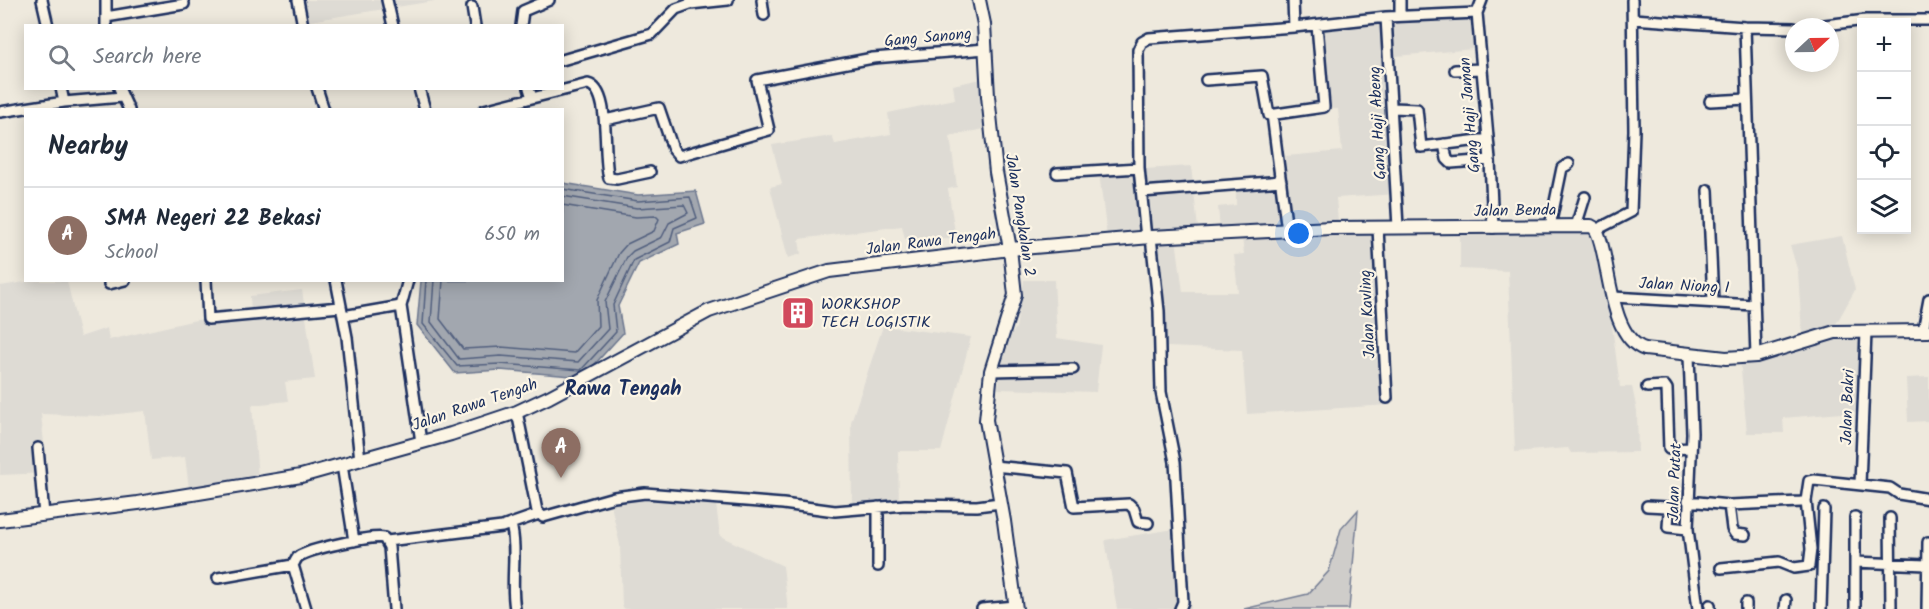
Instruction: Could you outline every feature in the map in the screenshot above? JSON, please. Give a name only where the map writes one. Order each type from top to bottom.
[{"type":"street","points":[[42,0],[48,24]]},
{"type":"street","points":[[106,0],[106,21],[184,4]]},
{"type":"street","points":[[298,0],[303,24]]},
{"type":"street","points":[[387,0],[393,24]]},
{"type":"street","points":[[521,24],[523,11],[549,0]]},
{"type":"street","points":[[564,59],[652,33],[676,9],[690,4],[728,0]]},
{"type":"street","points":[[762,0],[764,15]]},
{"type":"street","name":"Jalan Pangkalan 2","points":[[979,0],[986,49],[996,172],[1010,249],[1015,296],[991,371],[986,420],[1016,608]]},
{"type":"street","points":[[1293,0],[1294,27]]},
{"type":"street","points":[[1400,0],[1400,16]]},
{"type":"street","name":"Gang Haji Jaman","points":[[1482,0],[1477,13],[1490,160],[1493,228]]},
{"type":"street","points":[[1632,0],[1634,130],[1631,212],[1626,217],[1598,229],[1613,297],[1627,336],[1636,346],[1689,356],[1725,358],[1756,356],[1823,335],[1926,331],[1929,299]]},
{"type":"street","points":[[472,7],[474,24]]},
{"type":"street","points":[[1180,609],[1183,602],[1176,478],[1169,424],[1161,392],[1160,320],[1139,168],[1138,50],[1142,42],[1149,38],[1317,25],[1386,17],[1477,13]]},
{"type":"street","name":"Gang Haji Abeng","points":[[1386,17],[1398,227]]},
{"type":"street","points":[[1633,19],[1785,28]]},
{"type":"street","points":[[1911,20],[1929,20]]},
{"type":"street","points":[[1839,24],[1857,22]]},
{"type":"street","points":[[1206,80],[1262,76],[1267,113],[1325,106],[1317,25]]},
{"type":"street","points":[[1745,27],[1756,356]]},
{"type":"street","name":"Gang Sanong","points":[[605,120],[659,108],[664,116],[673,148],[679,156],[769,130],[757,80],[873,58],[986,49]]},
{"type":"street","points":[[1455,70],[1482,69]]},
{"type":"street","points":[[564,88],[588,84],[599,90],[605,120],[609,178],[617,179],[650,172]]},
{"type":"street","points":[[61,90],[64,102]]},
{"type":"street","points":[[318,90],[323,108]]},
{"type":"street","points":[[419,90],[424,108]]},
{"type":"street","points":[[490,108],[531,93],[550,90]]},
{"type":"street","points":[[26,108],[121,93],[128,108]]},
{"type":"street","points":[[1710,101],[1747,99]]},
{"type":"street","points":[[0,112],[24,108]]},
{"type":"street","points":[[1393,108],[1416,108],[1421,147],[1488,139]]},
{"type":"street","points":[[1272,114],[1287,231]]},
{"type":"street","points":[[1444,144],[1447,159],[1451,163],[1490,160]]},
{"type":"street","points":[[1550,226],[1562,168],[1569,164]]},
{"type":"street","points":[[1057,173],[1139,168]]},
{"type":"street","points":[[1142,192],[1281,181]]},
{"type":"street","points":[[1708,190],[1713,301]]},
{"type":"street","points":[[1576,226],[1585,197]]},
{"type":"street","name":"Jalan Benda","points":[[1010,249],[1149,238],[1398,227],[1591,226],[1598,229]]},
{"type":"street","name":"Jalan Kavling","points":[[1378,228],[1387,398]]},
{"type":"street","name":"Jalan Rawa Tengah","points":[[0,520],[273,482],[342,465],[517,412],[728,303],[829,271],[1010,249]]},
{"type":"street","points":[[109,284],[117,282]]},
{"type":"street","points":[[206,282],[208,319],[341,312],[401,306]]},
{"type":"street","points":[[336,282],[354,390],[360,460]]},
{"type":"street","points":[[407,282],[401,306],[421,442]]},
{"type":"street","name":"Jalan Niong I","points":[[1613,297],[1754,305]]},
{"type":"street","name":"Jalan Bakri","points":[[1860,484],[1866,332]]},
{"type":"street","name":"Jalan Putat","points":[[1689,356],[1691,447],[1688,529],[1698,609]]},
{"type":"street","points":[[991,371],[1073,369]]},
{"type":"street","points":[[1647,387],[1665,386],[1667,389],[1669,449],[1691,447]]},
{"type":"street","points":[[517,412],[539,514]]},
{"type":"street","points":[[38,448],[44,514]]},
{"type":"street","points":[[342,465],[354,541]]},
{"type":"street","points":[[993,466],[1066,473],[1074,507],[1129,504],[1134,509],[1138,522],[1148,524]]},
{"type":"street","points":[[1720,568],[1779,561],[1794,568],[1809,566],[1811,549],[1806,501],[1809,482],[1814,480],[1890,488],[1899,494],[1929,500]]},
{"type":"street","points":[[218,578],[293,565],[299,556],[379,536],[387,541],[511,524],[539,514],[547,517],[614,497],[645,493],[783,504],[835,512],[878,507],[1000,503]]},
{"type":"street","points":[[1688,501],[1729,505],[1806,501]]},
{"type":"street","points":[[1729,505],[1732,530],[1735,534],[1745,535]]},
{"type":"street","points":[[1647,506],[1667,507],[1668,527],[1688,529]]},
{"type":"street","points":[[878,507],[878,566]]},
{"type":"street","points":[[1821,609],[1824,509]]},
{"type":"street","points":[[1855,517],[1855,609]]},
{"type":"street","points":[[1890,518],[1892,609]]},
{"type":"street","points":[[511,524],[515,540],[512,589],[515,609]]},
{"type":"street","points":[[387,541],[394,609]]},
{"type":"street","points":[[1928,542],[1926,565],[1928,609]]},
{"type":"street","points":[[1855,562],[1926,565]]},
{"type":"street","points":[[293,565],[306,609]]},
{"type":"street","points":[[982,609],[1016,608]]},
{"type":"shaded area","points":[[300,0],[440,0],[304,22]]},
{"type":"shaded area","points":[[1483,12],[1485,48],[1396,56],[1397,194],[1336,198],[1339,233],[1382,234],[1388,405],[1247,414],[1242,350],[1167,347],[1149,235],[1107,237],[1099,172],[1191,166],[1199,237],[1176,239],[1183,292],[1238,292],[1234,255],[1244,254],[1241,229],[1220,230],[1218,207],[1236,205],[1236,188],[1287,185],[1286,156],[1342,151],[1338,109],[1327,109],[1320,22]]},
{"type":"shaded area","points":[[986,78],[989,128],[950,136],[957,187],[948,189],[956,238],[905,239],[902,226],[799,239],[801,254],[788,258],[770,187],[782,184],[772,145],[832,136],[835,144],[891,134],[888,113],[955,99],[953,85]]},
{"type":"shaded area","points":[[1460,228],[1589,228],[1600,233],[1620,387],[1632,387],[1637,411],[1638,452],[1571,453],[1568,448],[1515,452],[1508,271],[1460,269]]},
{"type":"shaded area","points":[[1842,236],[1855,290],[1835,326],[1859,328],[1865,411],[1783,418],[1784,433],[1747,433],[1740,360],[1803,348],[1798,272],[1790,245]]},
{"type":"shaded area","points":[[1024,280],[1054,280],[1057,338],[1101,345],[1096,392],[998,389],[1003,345],[1016,328]]},
{"type":"shaded area","points":[[26,282],[67,282],[80,337],[107,328],[109,340],[196,320],[251,314],[250,296],[302,290],[315,379],[285,382],[288,401],[252,405],[258,477],[189,488],[185,457],[151,460],[145,411],[100,416],[41,414],[47,473],[0,475],[0,286]]},
{"type":"shaded area","points":[[883,326],[971,337],[941,451],[898,451],[899,506],[852,508],[851,422]]},
{"type":"shaded area","points":[[1929,377],[1929,421],[1908,422],[1906,378]]},
{"type":"shaded area","points":[[656,494],[716,504],[720,536],[783,566],[788,609],[625,609],[622,606],[620,545],[611,505]]},
{"type":"shaded area","points":[[1358,510],[1349,609],[1244,609],[1308,594],[1329,571],[1341,529]]},
{"type":"shaded area","points":[[1181,528],[1191,609],[1117,609],[1105,540]]},
{"type":"water","points":[[564,183],[638,195],[696,191],[705,224],[677,233],[679,244],[639,263],[618,306],[623,333],[583,377],[500,370],[455,373],[417,325],[421,282],[564,282]]},
{"type":"place","name":"WORKSHOP TECH LOGISTIK","points":[[798,313]]},
{"type":"place","name":"SMA Negeri 22 Bekasi","points":[[561,478]]},
{"type":"district","name":"Rawa Tengah","points":[[623,390]]}]
